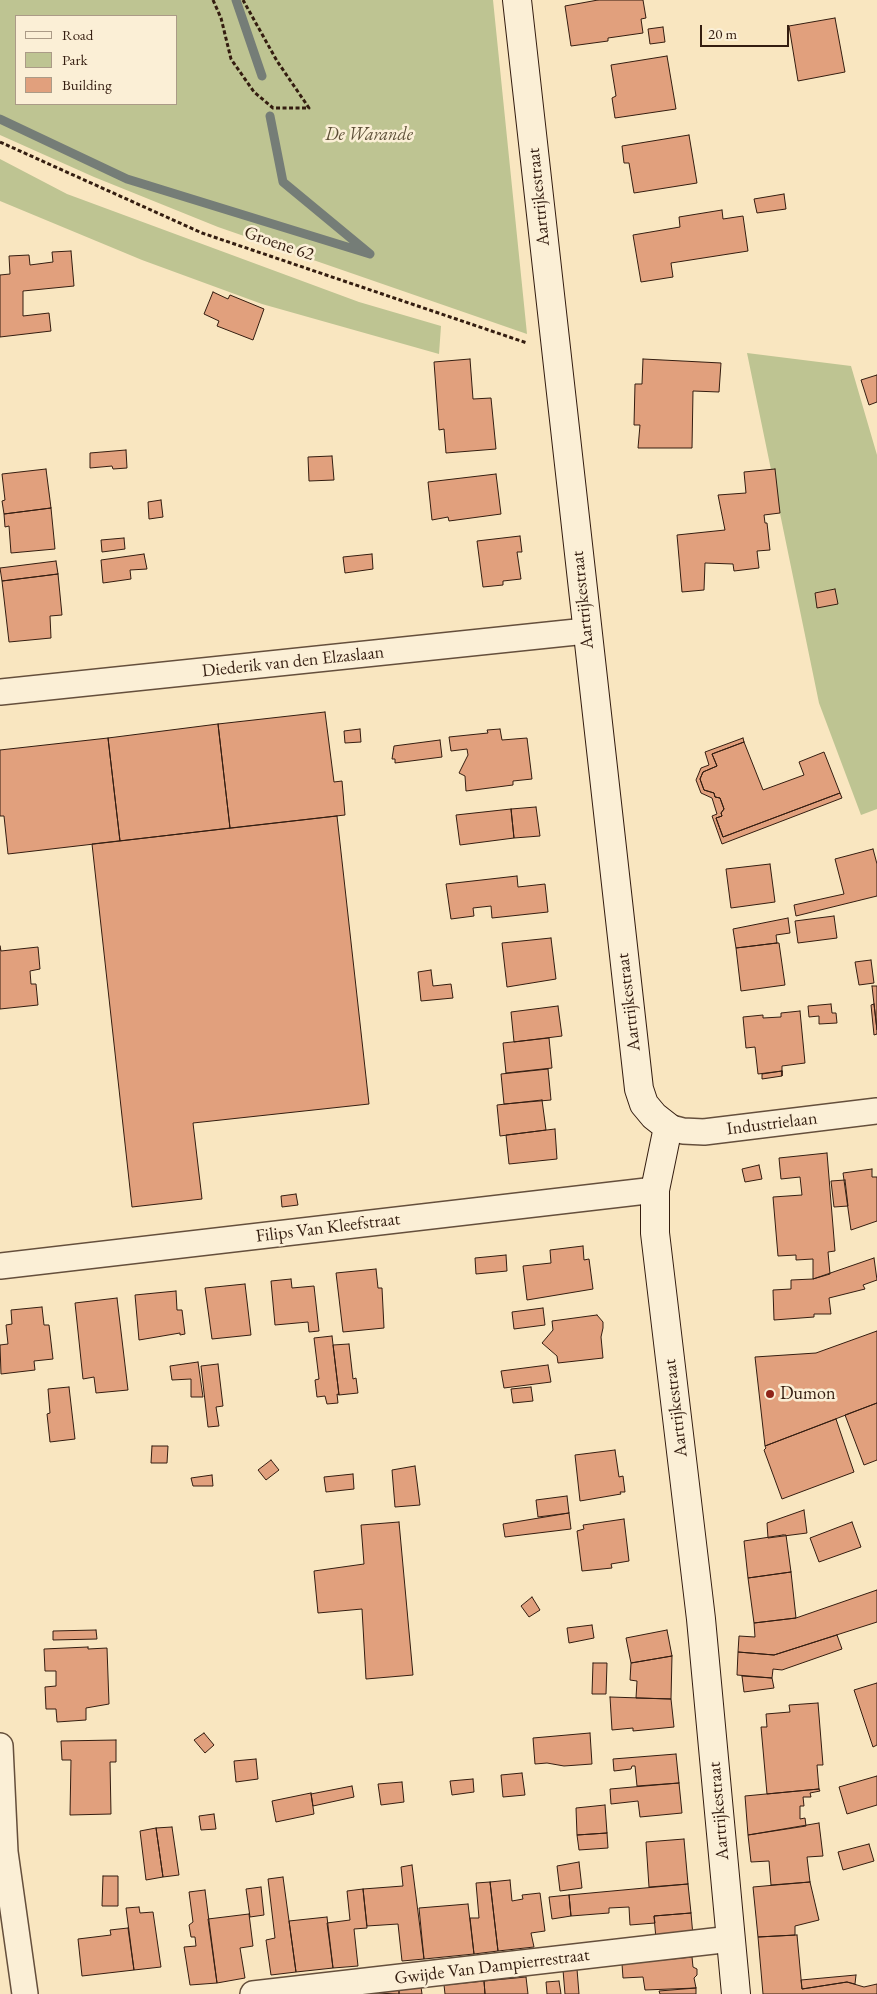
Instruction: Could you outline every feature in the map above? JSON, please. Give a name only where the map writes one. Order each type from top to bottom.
[{"type":"street","name":"Aartrijkestraat","points":[[517,0],[586,631],[639,1090],[644,1104],[654,1116],[668,1127],[655,1190],[655,1234],[701,1619],[736,1994]]},
{"type":"street","name":"Diederik van den Elzaslaan","points":[[0,692],[586,631]]},
{"type":"street","name":"Industrielaan","points":[[668,1127],[683,1131],[704,1132],[877,1111]]},
{"type":"street","name":"Filips Van Kleefstraat","points":[[0,1266],[655,1190]]},
{"type":"street","points":[[0,1746],[5,1852],[25,1994]]},
{"type":"street","name":"Gwijde Van Dampierrestraat","points":[[253,1994],[731,1939]]},
{"type":"path","points":[[213,0],[222,18],[231,60],[254,92],[272,108],[310,108],[277,61],[243,0]]},
{"type":"path","name":"Groene 62","points":[[0,142],[202,232],[556,353]]},
{"type":"green space","name":"De Warande","points":[[0,0],[493,0],[527,334],[218,227],[94,177],[0,135]]},
{"type":"green space","points":[[0,159],[67,194],[359,302],[441,326],[439,354],[262,304],[142,260],[0,201]]},
{"type":"green space","points":[[747,353],[851,366],[877,455],[877,809],[861,815],[819,703]]},
{"type":"building","points":[[598,0],[643,0],[646,18],[641,19],[643,33],[608,38],[608,41],[571,46],[565,6]]},
{"type":"building","points":[[835,18],[845,72],[798,81],[789,26]]},
{"type":"building","points":[[663,27],[665,42],[650,44],[648,29]]},
{"type":"building","points":[[667,56],[676,109],[615,118],[612,98],[616,96],[611,65]]},
{"type":"building","points":[[689,135],[697,183],[634,193],[629,163],[624,163],[622,146]]},
{"type":"building","points":[[784,194],[786,209],[757,213],[754,199]]},
{"type":"building","points":[[722,210],[723,219],[743,216],[748,251],[671,263],[673,277],[641,282],[633,235],[680,227],[679,217]]},
{"type":"building","points":[[71,251],[74,286],[23,291],[23,316],[49,313],[51,331],[0,337],[0,275],[10,274],[9,256],[29,255],[30,265],[53,262],[52,252]]},
{"type":"building","points":[[213,292],[228,299],[230,295],[264,309],[253,340],[217,326],[219,321],[204,314]]},
{"type":"building","points":[[470,359],[473,399],[491,398],[496,449],[446,453],[444,429],[439,430],[434,362]]},
{"type":"building","points":[[643,359],[721,363],[719,392],[693,391],[692,448],[638,448],[640,425],[634,425],[635,384],[642,384]]},
{"type":"building","points":[[877,375],[877,402],[869,405],[861,380]]},
{"type":"building","points":[[126,450],[127,468],[113,469],[112,466],[90,468],[90,453]]},
{"type":"building","points":[[332,456],[334,480],[309,481],[308,457]]},
{"type":"building","points":[[46,469],[51,508],[4,514],[2,501],[5,500],[2,474]]},
{"type":"building","points":[[775,469],[780,513],[764,515],[765,523],[767,523],[770,550],[757,551],[759,568],[734,571],[733,564],[705,563],[704,590],[682,592],[677,535],[725,530],[718,495],[746,493],[744,472]]},
{"type":"building","points":[[496,474],[501,514],[449,521],[448,517],[432,520],[428,482]]},
{"type":"building","points":[[161,500],[163,517],[149,519],[148,502]]},
{"type":"building","points":[[51,508],[55,549],[11,553],[9,526],[5,527],[4,514]]},
{"type":"building","points":[[520,536],[522,552],[517,552],[521,579],[503,581],[503,585],[483,587],[477,541]]},
{"type":"building","points":[[124,538],[125,549],[102,552],[101,540]]},
{"type":"building","points":[[144,554],[147,569],[130,570],[131,579],[103,583],[101,560]]},
{"type":"building","points":[[372,554],[373,569],[345,573],[343,557]]},
{"type":"building","points":[[56,561],[58,574],[2,581],[0,568]]},
{"type":"building","points":[[58,574],[62,615],[50,616],[51,638],[9,642],[2,581]]},
{"type":"building","points":[[835,589],[838,604],[817,608],[815,593]]},
{"type":"building","points":[[325,712],[334,782],[342,781],[345,815],[230,828],[218,724]]},
{"type":"building","points":[[218,724],[230,828],[120,841],[108,738]]},
{"type":"building","points":[[360,729],[361,742],[345,743],[344,731]]},
{"type":"building","points":[[500,729],[502,740],[527,738],[532,779],[513,781],[513,785],[466,791],[465,776],[459,773],[468,755],[467,749],[451,751],[449,737],[488,733],[487,730]]},
{"type":"building","points":[[108,738],[120,841],[8,854],[4,816],[0,816],[0,750]]},
{"type":"building","points":[[743,738],[744,742],[712,754],[717,766],[703,772],[700,779],[704,790],[714,793],[715,797],[720,798],[724,809],[721,813],[722,816],[716,818],[723,837],[840,793],[842,798],[722,844],[712,816],[717,814],[712,798],[701,793],[696,780],[701,768],[709,765],[705,752]]},
{"type":"building","points":[[440,740],[442,757],[395,763],[395,759],[392,759],[394,746]]},
{"type":"building","points":[[744,742],[763,790],[804,775],[799,762],[824,752],[840,793],[723,837],[716,818],[722,816],[721,813],[724,809],[720,798],[715,797],[714,793],[704,790],[700,779],[703,772],[717,766],[712,754]]},
{"type":"building","points":[[536,807],[540,836],[514,838],[511,809]]},
{"type":"building","points":[[511,809],[514,838],[460,845],[456,815]]},
{"type":"building","points":[[337,816],[369,1104],[193,1123],[202,1199],[132,1207],[92,844]]},
{"type":"building","points":[[873,849],[877,864],[877,896],[796,916],[794,905],[844,894],[835,859]]},
{"type":"building","points":[[770,864],[775,902],[731,908],[726,869]]},
{"type":"building","points":[[517,876],[518,887],[545,884],[548,912],[492,918],[491,906],[473,908],[474,916],[451,919],[446,884]]},
{"type":"building","points":[[834,916],[837,938],[798,943],[795,921]]},
{"type":"building","points":[[788,918],[790,933],[776,935],[777,943],[736,948],[733,929]]},
{"type":"building","points":[[551,938],[556,979],[507,987],[502,943]]},
{"type":"building","points":[[779,943],[785,985],[741,991],[736,948]]},
{"type":"building","points":[[0,946],[1,951],[38,947],[40,969],[30,971],[31,984],[36,984],[38,1005],[0,1009]]},
{"type":"building","points":[[871,960],[874,983],[859,985],[855,962]]},
{"type":"building","points":[[431,970],[433,986],[451,984],[453,998],[421,1001],[418,972]]},
{"type":"building","points":[[872,986],[877,986],[877,1030],[874,1004]]},
{"type":"building","points":[[831,1004],[832,1013],[836,1013],[837,1023],[819,1024],[819,1016],[809,1017],[808,1006]]},
{"type":"building","points":[[874,1004],[877,1034],[874,1035],[871,1005]]},
{"type":"building","points":[[558,1006],[562,1036],[514,1042],[511,1012]]},
{"type":"building","points":[[800,1011],[805,1063],[782,1066],[782,1071],[758,1074],[755,1047],[746,1048],[743,1017],[763,1015],[763,1018],[781,1017],[781,1013]]},
{"type":"building","points":[[549,1038],[552,1068],[506,1073],[503,1043]]},
{"type":"building","points":[[548,1069],[551,1100],[504,1104],[501,1074]]},
{"type":"building","points":[[782,1071],[782,1076],[762,1079],[762,1074]]},
{"type":"building","points":[[542,1100],[546,1130],[500,1136],[497,1105]]},
{"type":"building","points":[[555,1129],[557,1159],[509,1164],[506,1135]]},
{"type":"building","points":[[827,1153],[835,1251],[828,1252],[830,1274],[813,1279],[813,1259],[796,1260],[796,1255],[778,1256],[773,1197],[802,1195],[800,1177],[781,1179],[779,1158]]},
{"type":"building","points":[[759,1165],[762,1179],[745,1182],[742,1169]]},
{"type":"building","points":[[872,1169],[872,1177],[877,1177],[877,1221],[851,1230],[843,1173]]},
{"type":"building","points":[[845,1180],[848,1206],[834,1207],[831,1181]]},
{"type":"building","points":[[296,1194],[298,1205],[282,1207],[281,1196]]},
{"type":"building","points":[[583,1246],[584,1260],[589,1259],[593,1289],[527,1300],[523,1266],[551,1263],[550,1250]]},
{"type":"building","points":[[506,1255],[507,1271],[476,1274],[475,1258]]},
{"type":"building","points":[[874,1258],[877,1280],[863,1285],[865,1289],[829,1298],[831,1314],[814,1314],[814,1317],[774,1320],[773,1290],[791,1289],[791,1280],[813,1279]]},
{"type":"building","points":[[376,1269],[378,1288],[382,1288],[384,1328],[343,1332],[336,1273]]},
{"type":"building","points":[[291,1279],[292,1288],[314,1286],[319,1331],[309,1332],[308,1322],[275,1325],[271,1281]]},
{"type":"building","points":[[245,1284],[251,1335],[212,1339],[205,1288]]},
{"type":"building","points":[[176,1291],[177,1310],[182,1310],[185,1334],[180,1335],[180,1333],[139,1340],[135,1295]]},
{"type":"building","points":[[117,1298],[128,1390],[96,1393],[94,1377],[83,1379],[75,1303]]},
{"type":"building","points":[[42,1307],[44,1325],[49,1325],[53,1359],[34,1361],[35,1370],[1,1374],[0,1345],[8,1344],[6,1325],[12,1324],[11,1310]]},
{"type":"building","points":[[543,1308],[545,1325],[514,1329],[512,1312]]},
{"type":"building","points":[[597,1315],[603,1322],[601,1337],[603,1358],[558,1363],[557,1356],[542,1343],[553,1330],[552,1321]]},
{"type":"building","points":[[877,1331],[877,1403],[765,1446],[755,1357],[816,1353]]},
{"type":"building","points":[[332,1336],[339,1395],[337,1394],[338,1403],[327,1404],[325,1396],[317,1397],[315,1380],[319,1379],[314,1338]]},
{"type":"building","points":[[349,1344],[353,1379],[356,1378],[358,1393],[339,1395],[333,1345]]},
{"type":"building","points":[[198,1362],[203,1397],[191,1397],[191,1379],[172,1380],[170,1366]]},
{"type":"building","points":[[218,1364],[223,1406],[216,1407],[219,1426],[208,1427],[201,1366]]},
{"type":"building","points":[[548,1365],[551,1382],[504,1388],[501,1371]]},
{"type":"building","points":[[69,1387],[75,1439],[50,1442],[47,1414],[50,1413],[48,1389]]},
{"type":"building","points":[[531,1387],[533,1401],[513,1403],[511,1389]]},
{"type":"building","points":[[877,1403],[877,1460],[864,1465],[845,1415]]},
{"type":"building","points":[[836,1419],[854,1472],[782,1499],[764,1450],[765,1446]]},
{"type":"building","points":[[152,1446],[168,1446],[167,1463],[151,1463]]},
{"type":"building","points":[[615,1450],[619,1477],[623,1476],[625,1492],[580,1501],[575,1455]]},
{"type":"building","points":[[271,1460],[279,1470],[266,1480],[258,1470]]},
{"type":"building","points":[[415,1466],[420,1505],[395,1507],[392,1470]]},
{"type":"building","points":[[353,1474],[354,1489],[326,1492],[324,1477]]},
{"type":"building","points":[[212,1475],[213,1486],[193,1486],[191,1478]]},
{"type":"building","points":[[567,1496],[569,1513],[538,1517],[536,1500]]},
{"type":"building","points":[[804,1510],[807,1533],[768,1538],[767,1523]]},
{"type":"building","points":[[569,1513],[571,1529],[505,1537],[503,1524]]},
{"type":"building","points":[[624,1519],[629,1561],[611,1564],[612,1568],[582,1571],[577,1531],[584,1529],[583,1525]]},
{"type":"building","points":[[399,1522],[413,1675],[366,1679],[362,1609],[318,1613],[314,1571],[364,1564],[361,1525]]},
{"type":"building","points":[[852,1522],[861,1547],[819,1562],[810,1538]]},
{"type":"building","points":[[786,1535],[791,1572],[748,1578],[744,1541]]},
{"type":"building","points":[[791,1572],[796,1618],[754,1623],[748,1578]]},
{"type":"building","points":[[877,1590],[877,1622],[774,1655],[738,1652],[739,1636],[755,1637],[754,1623],[796,1618]]},
{"type":"building","points":[[532,1597],[540,1610],[529,1617],[521,1606]]},
{"type":"building","points":[[592,1625],[594,1638],[569,1643],[567,1628]]},
{"type":"building","points":[[96,1630],[97,1639],[53,1640],[53,1631]]},
{"type":"building","points":[[667,1630],[672,1656],[631,1663],[626,1638]]},
{"type":"building","points":[[837,1635],[842,1649],[782,1670],[773,1669],[772,1678],[737,1675],[738,1652],[774,1655]]},
{"type":"building","points":[[88,1647],[88,1649],[107,1648],[109,1704],[86,1708],[86,1720],[57,1722],[56,1709],[46,1709],[45,1687],[56,1686],[56,1671],[45,1671],[44,1649]]},
{"type":"building","points":[[672,1656],[671,1699],[636,1698],[637,1681],[630,1680],[631,1663]]},
{"type":"building","points":[[593,1663],[607,1663],[606,1694],[592,1694]]},
{"type":"building","points":[[742,1676],[772,1678],[774,1688],[744,1692]]},
{"type":"building","points":[[877,1683],[877,1745],[873,1747],[854,1690]]},
{"type":"building","points":[[610,1697],[671,1699],[674,1727],[633,1731],[633,1728],[612,1730]]},
{"type":"building","points":[[818,1703],[823,1765],[817,1765],[819,1789],[767,1794],[761,1727],[767,1727],[766,1714],[790,1712],[789,1705]]},
{"type":"building","points":[[204,1733],[214,1745],[205,1753],[194,1740]]},
{"type":"building","points":[[590,1733],[592,1764],[564,1766],[547,1763],[535,1764],[533,1738]]},
{"type":"building","points":[[116,1740],[116,1762],[110,1762],[111,1814],[70,1815],[71,1760],[62,1760],[61,1741]]},
{"type":"building","points":[[676,1754],[679,1783],[637,1786],[635,1766],[632,1766],[631,1769],[614,1771],[613,1759]]},
{"type":"building","points":[[256,1759],[258,1779],[236,1782],[234,1761]]},
{"type":"building","points":[[522,1773],[525,1795],[503,1797],[501,1775]]},
{"type":"building","points":[[877,1776],[877,1805],[847,1814],[839,1787]]},
{"type":"building","points":[[473,1779],[474,1792],[452,1795],[450,1781]]},
{"type":"building","points":[[402,1782],[404,1802],[381,1805],[378,1784]]},
{"type":"building","points":[[679,1783],[682,1813],[640,1817],[638,1801],[611,1804],[610,1789]]},
{"type":"building","points":[[352,1786],[354,1797],[313,1806],[311,1794]]},
{"type":"building","points":[[819,1789],[820,1791],[810,1793],[811,1797],[803,1797],[804,1806],[800,1806],[800,1819],[805,1818],[806,1826],[748,1835],[745,1796]]},
{"type":"building","points":[[311,1793],[314,1814],[276,1822],[272,1801]]},
{"type":"building","points":[[605,1805],[607,1833],[577,1835],[576,1808]]},
{"type":"building","points":[[214,1814],[216,1829],[201,1830],[199,1816]]},
{"type":"building","points":[[819,1823],[823,1856],[807,1857],[810,1882],[771,1885],[769,1861],[751,1862],[748,1835]]},
{"type":"building","points":[[172,1827],[179,1875],[163,1877],[156,1828]]},
{"type":"building","points":[[156,1828],[163,1877],[146,1880],[140,1831]]},
{"type":"building","points":[[607,1833],[608,1848],[579,1850],[577,1835]]},
{"type":"building","points":[[684,1839],[688,1884],[649,1887],[646,1842]]},
{"type":"building","points":[[869,1844],[874,1861],[843,1870],[838,1852]]},
{"type":"building","points":[[579,1862],[582,1888],[560,1891],[557,1866]]},
{"type":"building","points":[[412,1865],[424,1959],[402,1961],[398,1924],[367,1926],[363,1889],[403,1886],[401,1867]]},
{"type":"building","points":[[103,1876],[118,1876],[118,1906],[102,1906]]},
{"type":"building","points":[[283,1877],[296,1972],[271,1975],[266,1940],[275,1938],[268,1879]]},
{"type":"building","points":[[510,1880],[512,1901],[523,1899],[522,1895],[540,1893],[545,1931],[531,1933],[534,1947],[498,1951],[490,1882]]},
{"type":"building","points":[[490,1882],[498,1951],[474,1954],[470,1918],[479,1918],[476,1883]]},
{"type":"building","points":[[810,1882],[819,1920],[795,1926],[795,1935],[758,1937],[753,1887]]},
{"type":"building","points":[[688,1884],[691,1913],[654,1916],[655,1923],[630,1925],[629,1907],[609,1908],[609,1913],[571,1916],[569,1895]]},
{"type":"building","points":[[261,1887],[264,1915],[250,1917],[246,1889]]},
{"type":"building","points":[[363,1889],[367,1928],[354,1929],[358,1966],[333,1968],[327,1923],[350,1920],[347,1891]]},
{"type":"building","points":[[205,1890],[217,1983],[190,1985],[184,1947],[196,1946],[195,1937],[191,1937],[189,1925],[193,1922],[189,1892]]},
{"type":"building","points":[[569,1895],[571,1916],[552,1919],[549,1897]]},
{"type":"building","points":[[468,1904],[474,1954],[424,1959],[419,1908]]},
{"type":"building","points":[[139,1907],[140,1913],[153,1912],[161,1967],[134,1970],[126,1908]]},
{"type":"building","points":[[691,1913],[693,1936],[656,1939],[654,1916]]},
{"type":"building","points":[[249,1914],[253,1946],[240,1948],[245,1978],[217,1983],[208,1919]]},
{"type":"building","points":[[327,1917],[333,1968],[296,1972],[289,1921]]},
{"type":"building","points":[[128,1928],[134,1970],[82,1976],[78,1939],[111,1935],[110,1930]]},
{"type":"building","points":[[797,1935],[802,1989],[847,1982],[864,1987],[877,1984],[877,1994],[763,1994],[758,1937]]},
{"type":"building","points":[[692,1957],[693,1967],[697,1969],[697,1975],[694,1978],[696,1988],[645,1990],[643,1977],[623,1978],[622,1964]]},
{"type":"building","points":[[577,1969],[579,1994],[565,1994],[563,1970]]},
{"type":"building","points":[[856,1975],[855,1984],[847,1982],[802,1989],[801,1980]]},
{"type":"building","points":[[526,1977],[528,1994],[485,1994],[484,1981]]},
{"type":"building","points":[[484,1981],[485,1994],[445,1994],[444,1985]]},
{"type":"building","points":[[559,1981],[561,1994],[547,1994],[546,1982]]},
{"type":"building","points":[[421,1987],[422,1994],[399,1994],[399,1990]]},
{"type":"building","points":[[696,1988],[696,1994],[660,1994],[659,1991]]},
{"type":"building","points":[[399,1990],[399,1994],[375,1993]]},
{"type":"waterway","points":[[236,0],[262,76]]},
{"type":"waterway","points":[[0,119],[127,179],[370,254],[283,182],[270,116]]},
{"type":"place","name":"Dumon","points":[[770,1394]]}]
